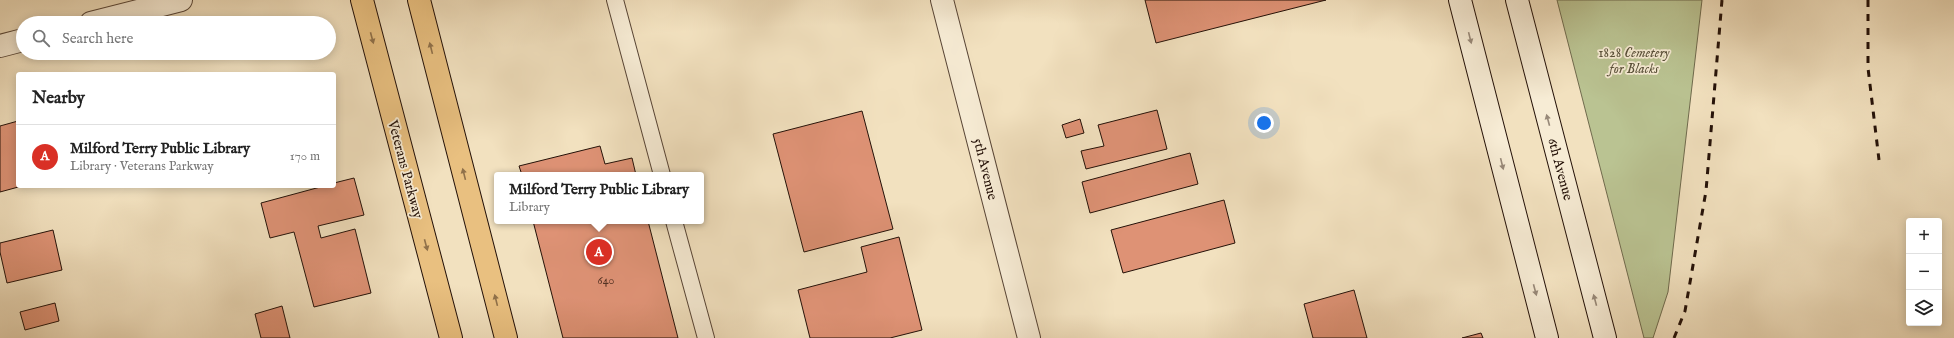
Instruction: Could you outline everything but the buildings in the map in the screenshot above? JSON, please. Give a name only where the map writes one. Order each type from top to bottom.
[{"type":"main road","points":[[113,16],[155,3],[181,0]]},
{"type":"main road","name":"Veterans Parkway","points":[[362,0],[451,338]]},
{"type":"main road","points":[[419,0],[506,338]]},
{"type":"main road","name":"5th Avenue","points":[[942,0],[1029,338]]},
{"type":"main road","points":[[1460,0],[1548,338]]},
{"type":"main road","name":"6th Avenue","points":[[1517,0],[1605,338]]},
{"type":"main road","points":[[0,46],[16,42]]},
{"type":"lane","points":[[615,0],[661,172]]},
{"type":"lane","points":[[675,224],[706,338]]},
{"type":"green space","name":"1828 Cemetery for Blacks","points":[[1557,0],[1702,0],[1668,292],[1653,338],[1644,338]]},
{"type":"railway","points":[[1674,338],[1685,311],[1706,191],[1722,0]]},
{"type":"railway","points":[[1868,0],[1868,68],[1879,160]]},
{"type":"place","name":"Milford Terry Public Library","points":[[599,252]]}]
